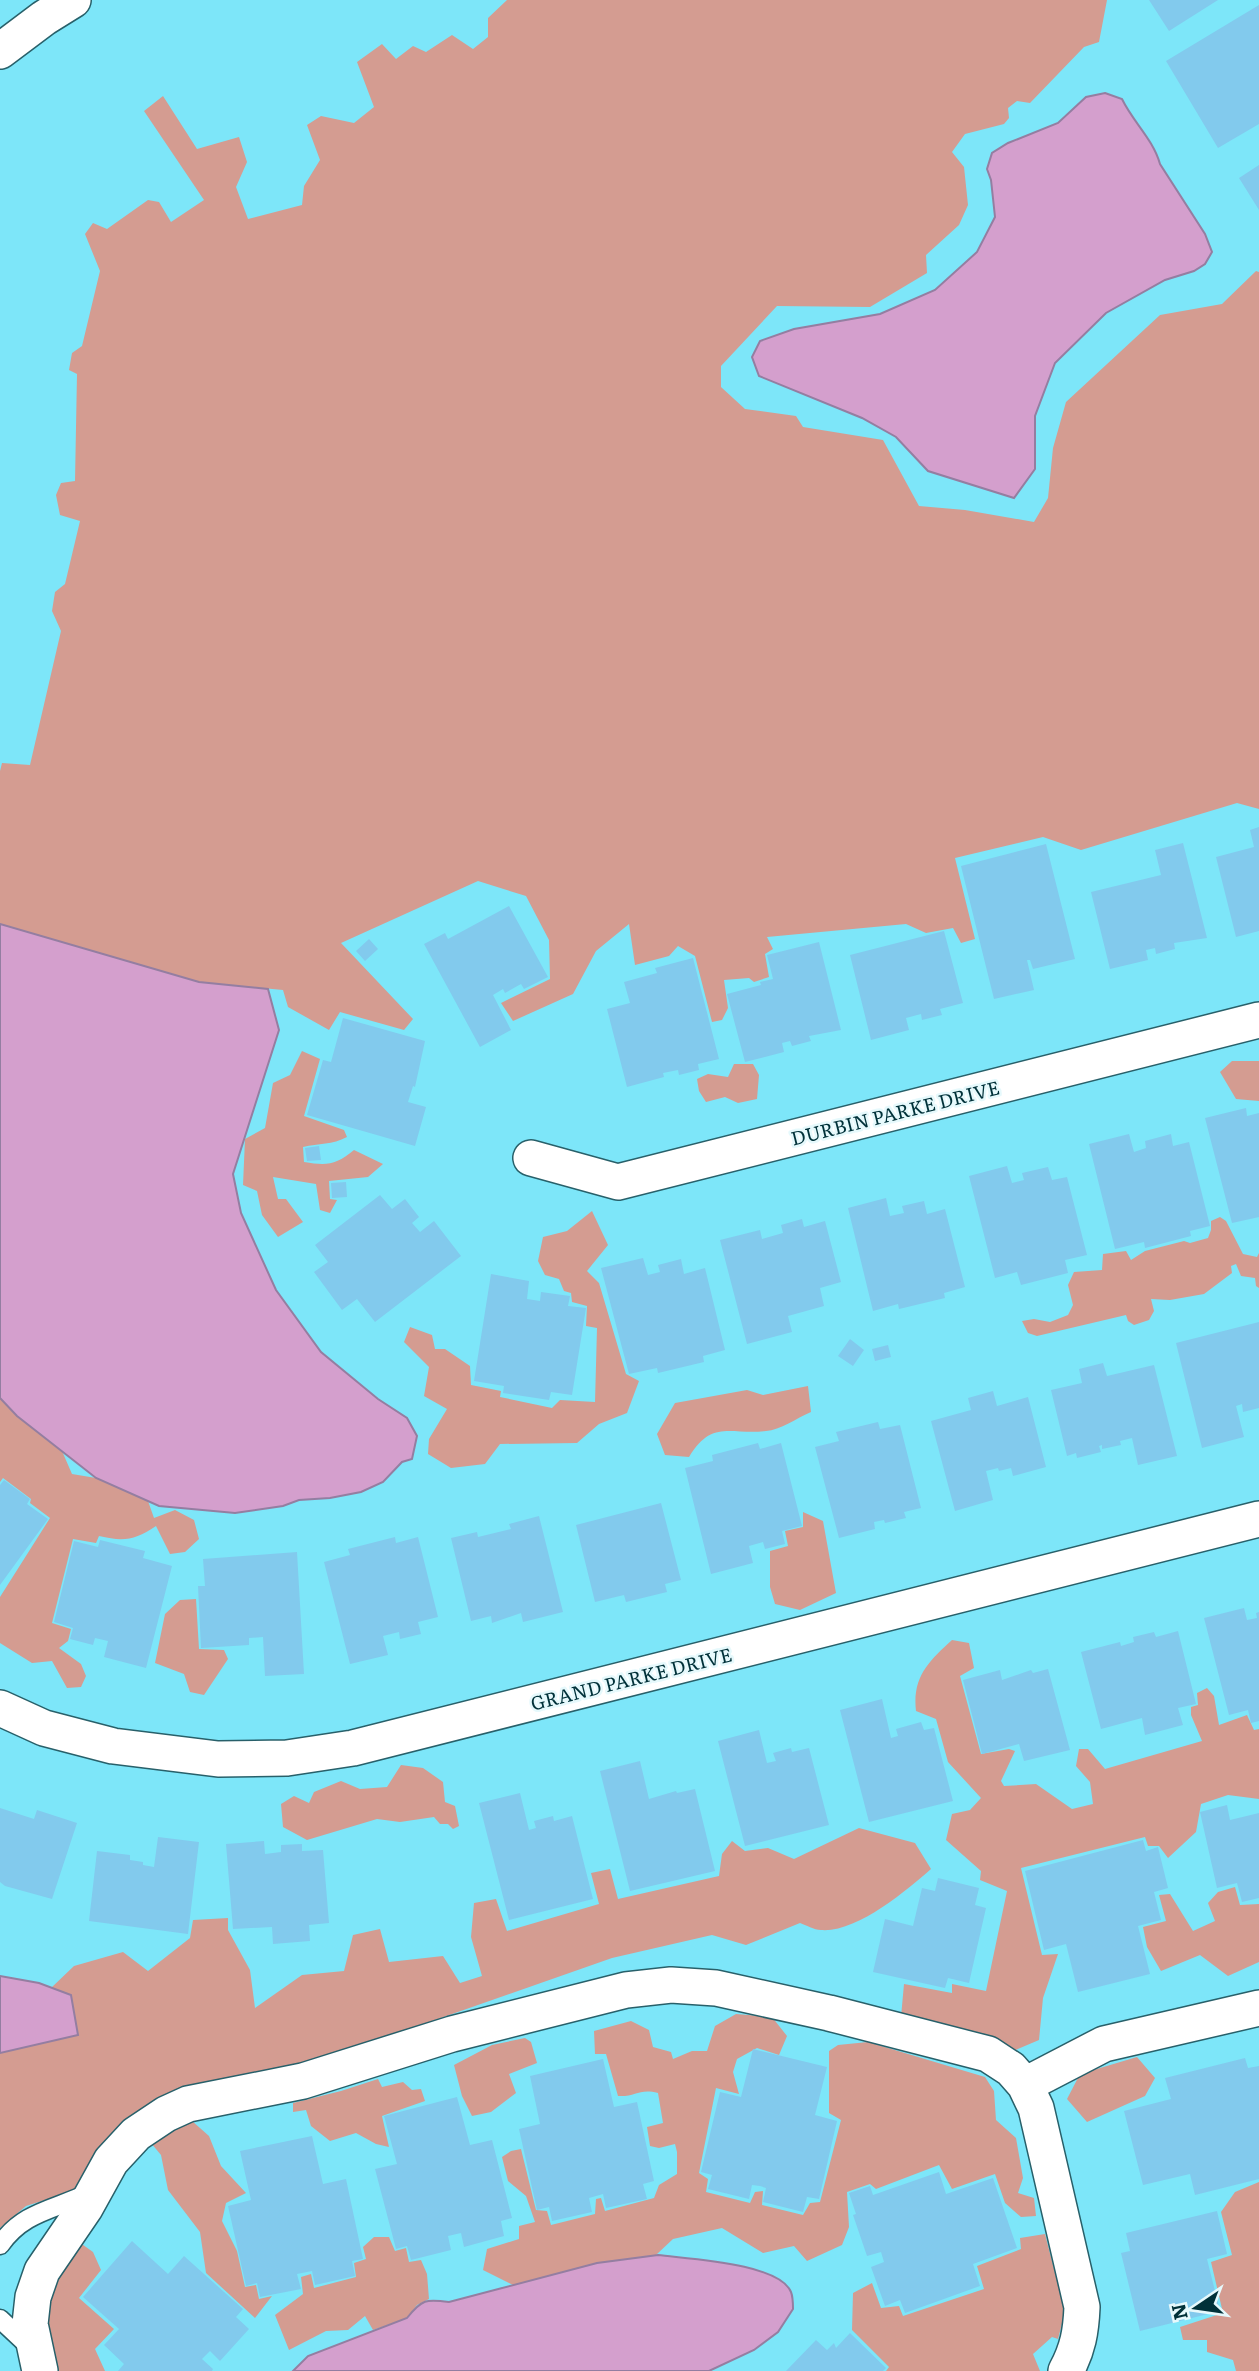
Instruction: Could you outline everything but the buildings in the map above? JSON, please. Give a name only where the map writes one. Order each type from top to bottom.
[{"type":"street","points":[[0,51],[73,0]]},
{"type":"street","name":"DURBIN PARKE DRIVE","points":[[531,1158],[618,1182],[1259,1020]]},
{"type":"street","name":"GRAND PARKE DRIVE","points":[[0,1708],[44,1728],[113,1746],[218,1759],[287,1758],[353,1748],[1259,1519]]},
{"type":"street","points":[[38,2362],[30,2325],[33,2297],[42,2271],[85,2208],[111,2161],[135,2134],[166,2114],[188,2104],[303,2081],[452,2034],[626,1990],[671,1985],[716,1988],[829,2013],[988,2054],[1011,2069],[1025,2085],[1037,2108],[1082,2307],[1081,2330],[1072,2369]]},
{"type":"street","points":[[1025,2085],[1104,2044],[1259,2008]]},
{"type":"lane","points":[[0,2245],[10,2232],[34,2214],[62,2206],[94,2191]]},
{"type":"lane","points":[[0,2319],[38,2362]]},
{"type":"shaded area","points":[[507,0],[1107,0],[1099,42],[1084,47],[1030,103],[1017,101],[1008,108],[1009,118],[1004,124],[965,134],[952,152],[964,167],[968,205],[959,225],[926,255],[927,273],[870,307],[777,306],[721,366],[721,387],[745,409],[796,416],[803,427],[883,440],[919,506],[965,510],[1034,522],[1048,498],[1053,448],[1066,402],[1160,315],[1222,304],[1256,271],[1259,272],[1259,809],[1237,803],[1081,850],[1043,837],[955,858],[975,939],[961,943],[953,928],[926,933],[906,924],[767,937],[773,949],[765,954],[769,977],[754,982],[749,978],[724,980],[728,1008],[722,1020],[712,1022],[695,956],[678,946],[669,956],[635,965],[629,924],[596,951],[573,994],[513,1021],[501,1003],[550,979],[549,940],[526,896],[478,881],[341,943],[413,1019],[404,1030],[340,1012],[329,1030],[288,1007],[283,990],[199,982],[0,924],[0,771],[2,763],[30,765],[61,631],[52,611],[55,592],[65,584],[80,521],[60,515],[56,495],[61,483],[75,481],[77,374],[69,370],[72,353],[82,346],[100,271],[85,234],[93,223],[107,229],[148,200],[159,202],[171,222],[204,200],[144,111],[163,96],[197,149],[239,137],[247,162],[236,187],[248,219],[302,205],[304,186],[320,160],[307,125],[321,116],[354,123],[374,107],[357,62],[382,44],[396,59],[413,46],[426,52],[452,35],[473,49],[488,37],[488,18]]},
{"type":"shaded area","points":[[1105,93],[1122,99],[1205,234],[1212,252],[1205,264],[1194,271],[1165,280],[1106,313],[1055,363],[1035,416],[1035,469],[1014,498],[928,471],[896,437],[862,418],[759,376],[752,357],[760,341],[794,329],[880,314],[935,290],[977,252],[995,217],[991,180],[987,169],[992,153],[1008,143],[1058,123],[1086,97]]},
{"type":"shaded area","points":[[0,924],[199,982],[268,989],[279,1030],[233,1174],[241,1213],[276,1290],[321,1352],[378,1399],[407,1418],[417,1436],[412,1459],[402,1462],[383,1482],[361,1492],[299,1500],[283,1506],[235,1513],[159,1506],[96,1478],[17,1416],[0,1398]]},
{"type":"shaded area","points":[[302,1051],[320,1059],[304,1116],[344,1130],[347,1137],[331,1143],[303,1147],[304,1162],[331,1163],[354,1150],[383,1164],[368,1177],[329,1181],[330,1199],[337,1200],[330,1213],[320,1210],[316,1184],[273,1177],[278,1199],[286,1199],[303,1222],[278,1237],[262,1215],[257,1191],[243,1185],[245,1139],[265,1128],[273,1083],[290,1075]]},
{"type":"shaded area","points":[[1232,1061],[1259,1061],[1259,1101],[1236,1099],[1220,1072]]},
{"type":"shaded area","points":[[734,1064],[753,1064],[759,1075],[757,1099],[738,1103],[725,1097],[706,1102],[699,1091],[697,1079],[708,1074],[728,1077]]},
{"type":"shaded area","points":[[592,1211],[608,1245],[587,1271],[599,1283],[626,1374],[639,1381],[627,1413],[599,1424],[577,1443],[500,1444],[485,1464],[451,1468],[428,1454],[429,1439],[447,1409],[424,1396],[429,1367],[404,1342],[410,1327],[432,1335],[435,1349],[445,1349],[470,1366],[471,1385],[501,1391],[500,1397],[552,1408],[560,1400],[595,1402],[597,1328],[586,1326],[587,1306],[572,1302],[571,1293],[564,1291],[559,1279],[545,1275],[538,1261],[543,1237],[567,1231]]},
{"type":"shaded area","points":[[1220,1217],[1226,1221],[1243,1254],[1257,1257],[1259,1253],[1259,1288],[1255,1278],[1241,1276],[1236,1264],[1231,1266],[1232,1273],[1204,1294],[1170,1300],[1151,1299],[1154,1311],[1149,1320],[1134,1325],[1128,1321],[1126,1315],[1037,1336],[1028,1333],[1022,1321],[1034,1319],[1050,1322],[1068,1315],[1073,1305],[1068,1285],[1074,1272],[1102,1270],[1103,1254],[1126,1251],[1131,1260],[1145,1251],[1208,1238],[1211,1221]]},
{"type":"shaded area","points":[[808,1386],[811,1412],[789,1423],[766,1431],[714,1433],[697,1445],[689,1457],[665,1455],[657,1434],[675,1403],[747,1390],[763,1395]]},
{"type":"shaded area","points":[[0,1398],[17,1416],[62,1451],[72,1474],[96,1478],[148,1501],[154,1518],[175,1510],[194,1520],[199,1539],[185,1552],[170,1554],[156,1526],[129,1538],[99,1536],[96,1543],[73,1539],[52,1623],[71,1629],[68,1641],[59,1648],[81,1664],[86,1676],[81,1687],[67,1688],[52,1661],[32,1663],[0,1643],[0,1597],[50,1518],[30,1503],[31,1499],[3,1478],[0,1482]]},
{"type":"shaded area","points":[[803,1512],[823,1521],[836,1593],[800,1610],[775,1604],[770,1587],[770,1551],[788,1546],[785,1531],[803,1527]]},
{"type":"shaded area","points":[[196,1599],[199,1649],[224,1650],[228,1659],[204,1695],[190,1692],[184,1674],[155,1663],[165,1614],[180,1600]]},
{"type":"shaded area","points":[[952,1640],[969,1643],[974,1668],[960,1676],[981,1754],[1009,1749],[1015,1751],[1001,1781],[1004,1786],[1036,1784],[1072,1809],[1093,1804],[1090,1782],[1076,1766],[1079,1749],[1088,1749],[1105,1769],[1202,1741],[1191,1715],[1191,1707],[1198,1705],[1197,1693],[1207,1688],[1214,1696],[1219,1725],[1247,1715],[1254,1730],[1259,1729],[1259,1799],[1228,1795],[1201,1804],[1196,1832],[1168,1858],[1159,1846],[1148,1846],[1145,1837],[1021,1868],[1042,1955],[1058,1954],[1043,1998],[1039,2040],[1011,2052],[901,2017],[904,1984],[952,1993],[952,1984],[986,1991],[1007,1891],[980,1880],[981,1871],[946,1840],[952,1814],[970,1810],[981,1798],[948,1762],[936,1719],[916,1711],[917,1689],[924,1671]]},
{"type":"shaded area","points":[[401,1765],[423,1768],[443,1782],[445,1802],[455,1806],[459,1826],[453,1829],[448,1824],[440,1824],[434,1817],[400,1822],[377,1819],[307,1840],[283,1827],[281,1804],[294,1796],[309,1803],[314,1792],[341,1781],[360,1789],[387,1787]]},
{"type":"shaded area","points":[[859,1828],[915,1843],[931,1869],[865,1918],[835,1929],[818,1930],[800,1923],[746,1945],[712,1935],[612,1958],[298,2068],[172,2098],[86,2187],[26,2206],[0,2228],[0,2053],[77,2035],[71,1996],[51,1988],[74,1966],[123,1952],[148,1971],[190,1938],[193,1920],[228,1918],[228,1930],[250,1970],[255,2008],[302,1975],[344,1971],[353,1935],[380,1929],[389,1962],[443,1956],[460,1983],[482,1976],[471,1937],[474,1903],[496,1899],[507,1931],[599,1904],[591,1873],[610,1869],[618,1899],[719,1876],[722,1854],[732,1841],[745,1851],[768,1848],[794,1859]]},
{"type":"shaded area","points":[[1235,1887],[1240,1905],[1259,1904],[1259,1962],[1228,1976],[1200,1955],[1161,1971],[1147,1947],[1143,1927],[1166,1921],[1159,1895],[1170,1894],[1193,1931],[1215,1921],[1208,1903],[1218,1892]]},
{"type":"shaded area","points":[[0,1976],[39,1983],[71,1995],[78,2035],[0,2053]]},
{"type":"shaded area","points":[[736,2014],[772,2017],[787,2036],[779,2055],[757,2048],[737,2059],[733,2072],[739,2094],[716,2088],[699,2173],[708,2179],[706,2192],[750,2203],[755,2192],[763,2191],[762,2205],[803,2215],[810,2203],[820,2202],[841,2120],[829,2113],[829,2051],[838,2045],[868,2042],[985,2077],[994,2091],[996,2120],[1016,2138],[1023,2178],[1018,2193],[1034,2198],[1036,2216],[1021,2217],[1005,2203],[995,2174],[952,2189],[939,2165],[876,2189],[870,2184],[847,2192],[849,2227],[842,2245],[807,2261],[794,2246],[763,2253],[722,2228],[673,2239],[656,2255],[597,2263],[513,2285],[483,2270],[487,2249],[519,2239],[519,2226],[535,2222],[526,2196],[508,2181],[502,2157],[511,2151],[521,2149],[536,2210],[547,2211],[551,2225],[595,2214],[596,2199],[601,2198],[605,2211],[654,2198],[659,2185],[677,2174],[675,2144],[659,2148],[650,2146],[647,2127],[663,2123],[658,2093],[618,2096],[606,2054],[595,2054],[594,2031],[631,2021],[649,2030],[653,2047],[671,2052],[673,2059],[692,2051],[707,2051],[715,2026]]},
{"type":"shaded area","points":[[525,2038],[531,2042],[537,2063],[509,2074],[516,2093],[491,2112],[472,2116],[462,2096],[454,2065],[492,2045]]},
{"type":"shaded area","points":[[1137,2057],[1155,2078],[1145,2096],[1087,2122],[1067,2099],[1080,2074]]},
{"type":"shaded area","points":[[378,2079],[382,2087],[403,2082],[412,2090],[421,2089],[425,2101],[382,2116],[389,2147],[376,2144],[356,2133],[330,2141],[311,2126],[306,2110],[293,2112],[293,2103]]},
{"type":"shaded area","points":[[183,2113],[209,2136],[221,2166],[246,2193],[226,2203],[222,2221],[237,2251],[245,2287],[256,2285],[259,2299],[272,2296],[255,2318],[206,2273],[200,2232],[168,2190],[161,2155],[151,2143]]},
{"type":"shaded area","points":[[1259,2182],[1259,2371],[1236,2371],[1233,2360],[1207,2352],[1207,2340],[1183,2340],[1180,2327],[1223,2313],[1211,2262],[1232,2255],[1221,2212],[1235,2192]]},
{"type":"shaded area","points":[[1045,2234],[1065,2312],[1058,2339],[1052,2337],[1033,2354],[1040,2371],[886,2371],[889,2367],[852,2330],[853,2293],[872,2283],[881,2308],[899,2306],[903,2316],[984,2289],[977,2266],[1021,2249],[1020,2238]]},
{"type":"shaded area","points":[[374,2237],[389,2237],[395,2251],[406,2248],[409,2262],[421,2260],[427,2274],[429,2299],[417,2305],[407,2318],[373,2330],[365,2316],[348,2330],[326,2331],[289,2350],[275,2315],[303,2294],[301,2277],[311,2274],[314,2288],[356,2277],[354,2263],[366,2259],[363,2247]]},
{"type":"shaded area","points":[[79,2242],[93,2252],[101,2270],[79,2298],[114,2329],[95,2349],[105,2371],[57,2371],[44,2304],[62,2265]]},
{"type":"shaded area","points":[[658,2255],[731,2264],[769,2275],[783,2282],[791,2292],[793,2309],[778,2332],[754,2350],[709,2371],[293,2371],[308,2356],[407,2318],[425,2302],[449,2302],[597,2263]]}]
